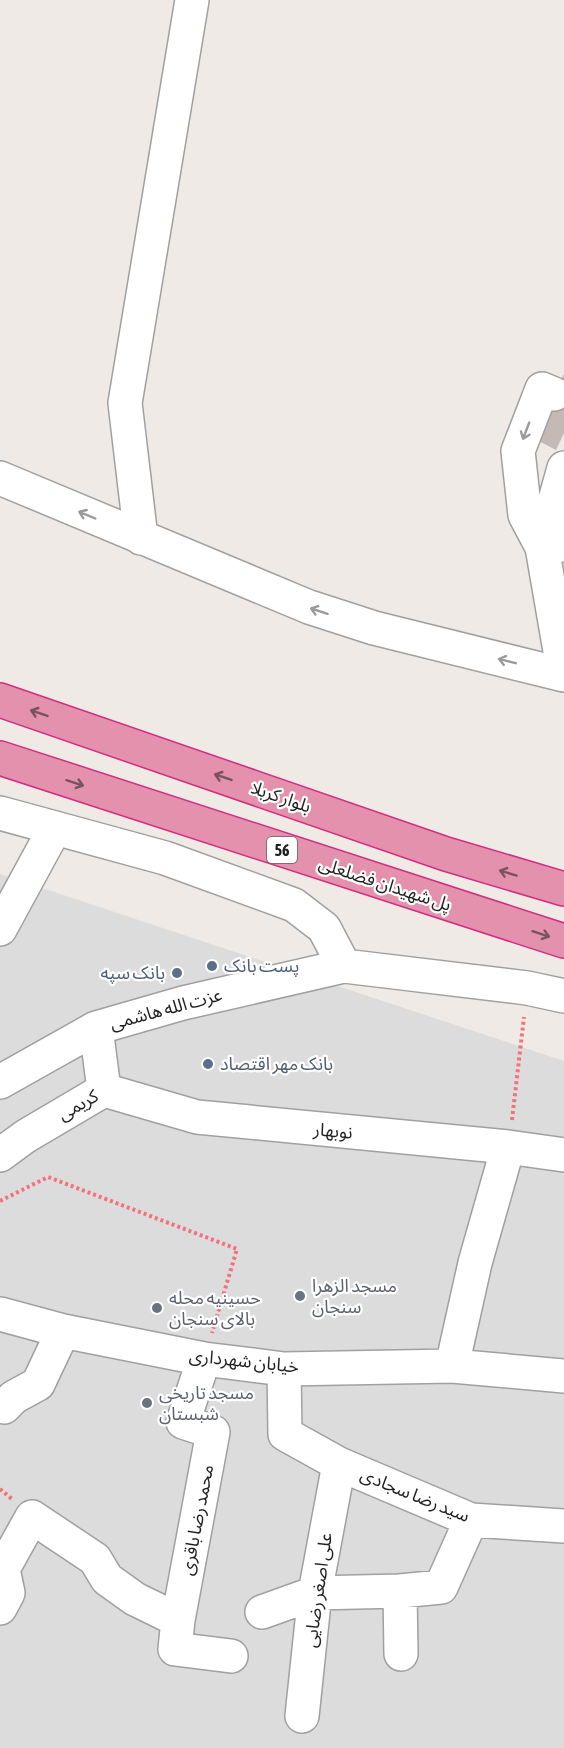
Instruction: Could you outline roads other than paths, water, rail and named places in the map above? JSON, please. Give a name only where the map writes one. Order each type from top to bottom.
[{"type":"highway","name":"بلوار کربلا","points":[[0,700],[446,854],[564,888]]},
{"type":"highway","name":"پل شهیدان فضلعلی","points":[[0,758],[564,941]]},
{"type":"street","points":[[141,538],[125,403],[192,0]]},
{"type":"street","points":[[553,546],[525,514],[518,451],[542,388],[554,394]]},
{"type":"street","points":[[0,478],[330,614],[374,628],[564,674],[553,546],[564,468]]},
{"type":"street","points":[[0,813],[165,858],[294,905],[324,928],[344,966]]},
{"type":"street","points":[[0,929],[55,828]]},
{"type":"street","name":"عزت الله هاشمی","points":[[0,1082],[96,1028],[183,1003],[344,966],[527,988],[564,996]]},
{"type":"street","name":"کریمی","points":[[0,1155],[26,1136],[104,1090],[96,1028]]},
{"type":"street","name":"نوبهار","points":[[104,1090],[196,1118],[508,1147],[564,1155]]},
{"type":"street","points":[[452,1366],[475,1263],[508,1147]]},
{"type":"street","name":"خیابان شهرداری","points":[[0,1314],[63,1331],[204,1359],[284,1369],[452,1366],[564,1376]]},
{"type":"street","points":[[4,1407],[15,1397],[38,1384],[63,1331]]},
{"type":"street","name":"محمد رضا باقری","points":[[204,1359],[183,1422],[213,1432],[178,1620],[175,1649],[231,1656]]},
{"type":"street","name":"سید رضا سجادی","points":[[284,1369],[285,1434],[339,1464],[471,1520],[564,1526]]},
{"type":"street","name":"علی اصغر رضایی","points":[[302,1716],[315,1593],[339,1464]]},
{"type":"street","points":[[0,1608],[8,1593],[1,1568],[32,1517],[95,1559],[106,1579],[135,1599],[178,1620]]},
{"type":"street","points":[[262,1612],[315,1593],[400,1591],[441,1587],[471,1520]]},
{"type":"street","points":[[400,1591],[401,1654]]},
{"type":"place","name":"پست بانک","points":[[212,966]]},
{"type":"place","name":"بانک سپه","points":[[177,973]]},
{"type":"place","name":"بانک مهر اقتصاد","points":[[208,1064]]},
{"type":"place","name":"مسجد الزهرا سنجان","points":[[300,1296]]},
{"type":"place","name":"حسینیه محله بالای سنجان","points":[[157,1308]]},
{"type":"place","name":"مسجد تاریخی شبستان","points":[[147,1403]]}]
